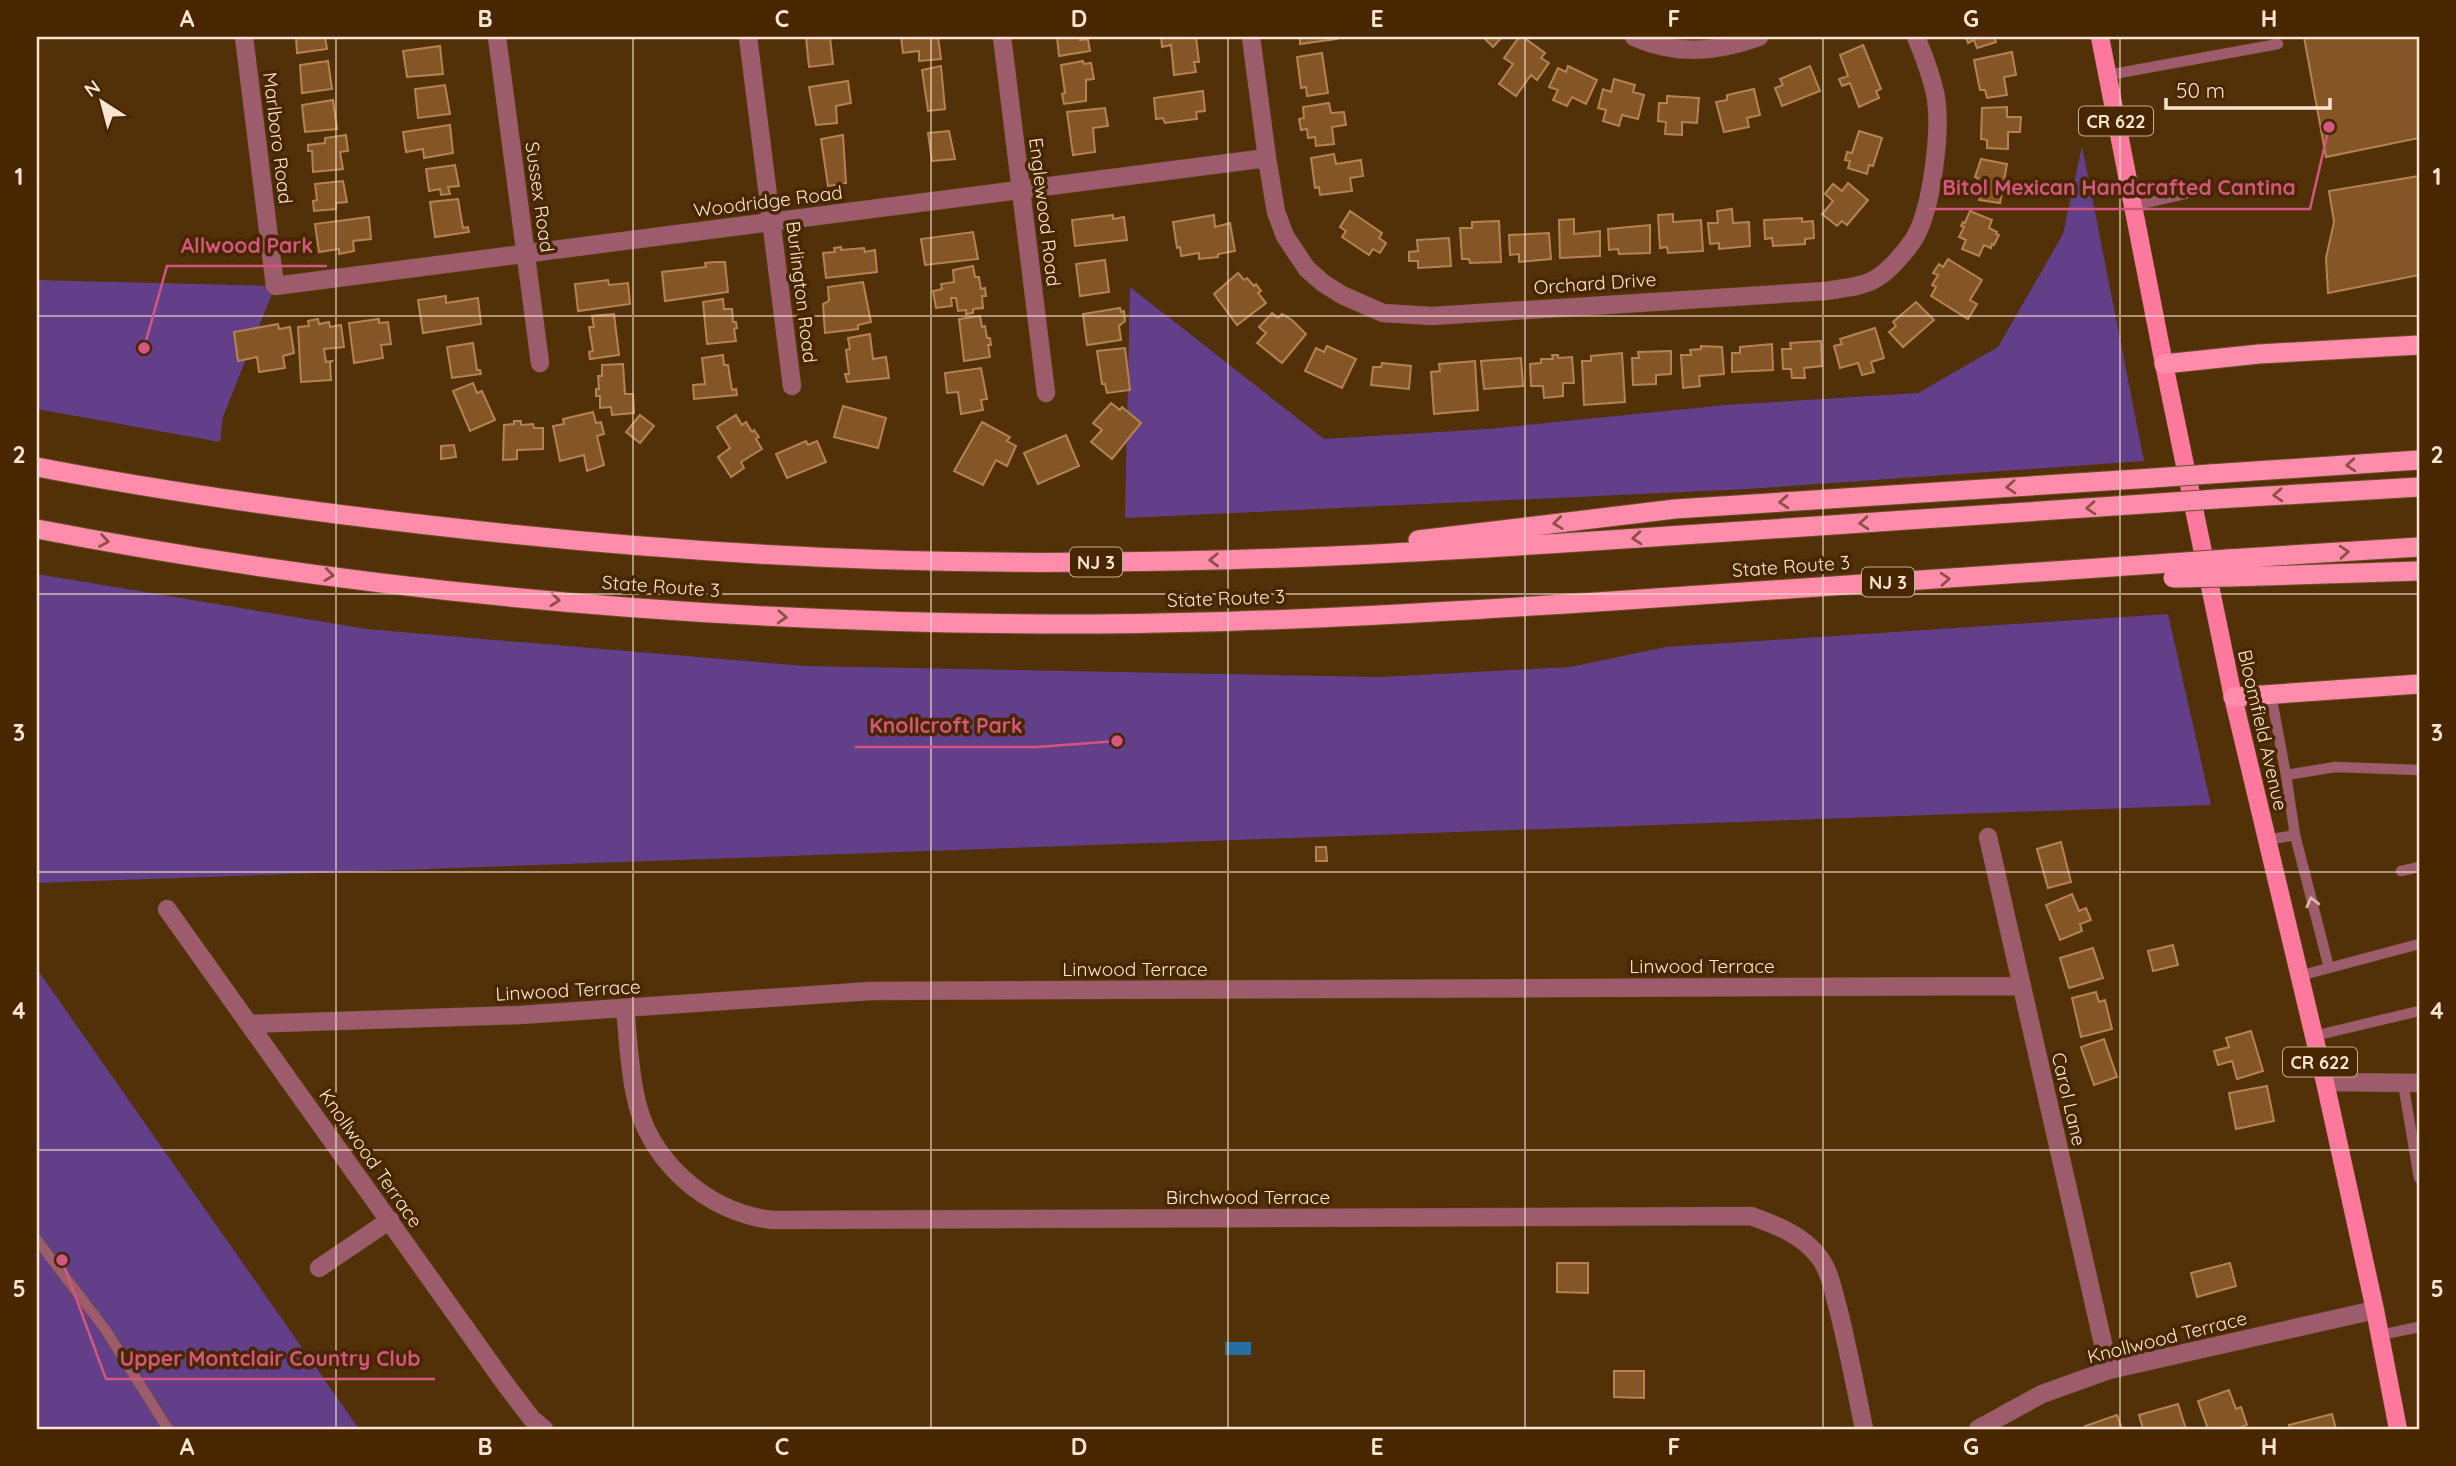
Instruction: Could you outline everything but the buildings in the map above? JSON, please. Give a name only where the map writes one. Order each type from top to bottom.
[{"type":"highway","points":[[2164,364],[2259,354],[2419,345]]},
{"type":"highway","points":[[1257,559],[1675,509],[2419,460]]},
{"type":"highway","name":"State Route 3","points":[[37,467],[205,496],[377,520],[629,545],[856,558],[1017,562],[1257,559],[1509,547],[2419,487]]},
{"type":"highway","name":"State Route 3","points":[[37,529],[199,557],[453,590],[679,610],[935,622],[1095,624],[1337,618],[1997,575],[2229,568]]},
{"type":"highway","points":[[2229,568],[2419,547]]},
{"type":"highway","points":[[2229,568],[2419,571]]},
{"type":"highway","points":[[2233,697],[2419,684]]},
{"type":"main road","name":"Bloomfield Avenue","points":[[2100,37],[2233,697],[2325,1082],[2398,1429]]},
{"type":"street","name":"Marlboro Road","points":[[244,37],[275,286]]},
{"type":"street","name":"Sussex Road","points":[[497,37],[540,363]]},
{"type":"street","name":"Burlington Road","points":[[748,37],[792,386]]},
{"type":"street","name":"Englewood Road","points":[[1002,37],[1046,393]]},
{"type":"street","name":"Orchard Drive","points":[[1251,37],[1267,158],[1280,224],[1285,236],[1307,269],[1342,295],[1383,313],[1432,316],[1826,291],[1858,285],[1878,277],[1914,238],[1928,201],[1937,132],[1936,99],[1927,62],[1916,37]]},
{"type":"street","points":[[1634,37],[1650,44],[1687,51],[1733,46],[1759,37]]},
{"type":"street","name":"Woodridge Road","points":[[275,286],[1267,158]]},
{"type":"street","name":"Carol Lane","points":[[1988,837],[2109,1370]]},
{"type":"street","name":"Knollwood Terrace","points":[[167,909],[506,1385],[532,1419],[544,1429]]},
{"type":"street","name":"Linwood Terrace","points":[[250,1024],[520,1015],[871,991],[2022,986]]},
{"type":"street","name":"Birchwood Terrace","points":[[625,1007],[635,1094],[643,1124],[654,1145],[693,1187],[722,1207],[749,1217],[786,1220],[1751,1216],[1780,1227],[1804,1242],[1820,1258],[1831,1282],[1846,1338],[1864,1429]]},
{"type":"street","points":[[2325,1082],[2411,1083]]},
{"type":"street","points":[[319,1268],[390,1220]]},
{"type":"street","name":"Knollwood Terrace","points":[[1978,1429],[2042,1394],[2109,1370],[2375,1310]]},
{"type":"lane","points":[[2108,75],[2278,44]]},
{"type":"lane","points":[[2133,206],[2185,194]]},
{"type":"lane","points":[[2271,695],[2295,835],[2329,968]]},
{"type":"lane","points":[[2286,775],[2335,767],[2419,770]]},
{"type":"lane","points":[[2267,840],[2295,835]]},
{"type":"lane","points":[[2401,871],[2419,867]]},
{"type":"lane","points":[[2300,976],[2419,944]]},
{"type":"lane","points":[[2314,1036],[2419,1011]]},
{"type":"lane","points":[[2411,1083],[2419,1178]]},
{"type":"lane","points":[[37,1240],[105,1329],[168,1429]]},
{"type":"lane","points":[[2380,1335],[2419,1327]]},
{"type":"shaded area","points":[[2082,146],[2144,461],[1747,489],[1125,518],[1130,287],[1324,439],[1488,429],[1726,405],[1918,393],[1998,347],[2063,234]]},
{"type":"shaded area","points":[[37,280],[275,286],[223,417],[220,442],[37,409]]},
{"type":"shaded area","points":[[37,574],[366,629],[805,666],[1381,677],[1570,667],[1666,647],[2168,614],[2211,805],[37,883]]},
{"type":"shaded area","points":[[37,969],[359,1429],[37,1429]]},
{"type":"water","points":[[1225,1342],[1251,1342],[1251,1355],[1225,1355]]},
{"type":"place","name":"Bitol Mexican Handcrafted Cantina","points":[[2329,127]]},
{"type":"place","name":"Allwood Park","points":[[144,348]]},
{"type":"place","name":"Knollcroft Park","points":[[1117,741]]},
{"type":"place","name":"Upper Montclair Country Club","points":[[62,1260]]}]
